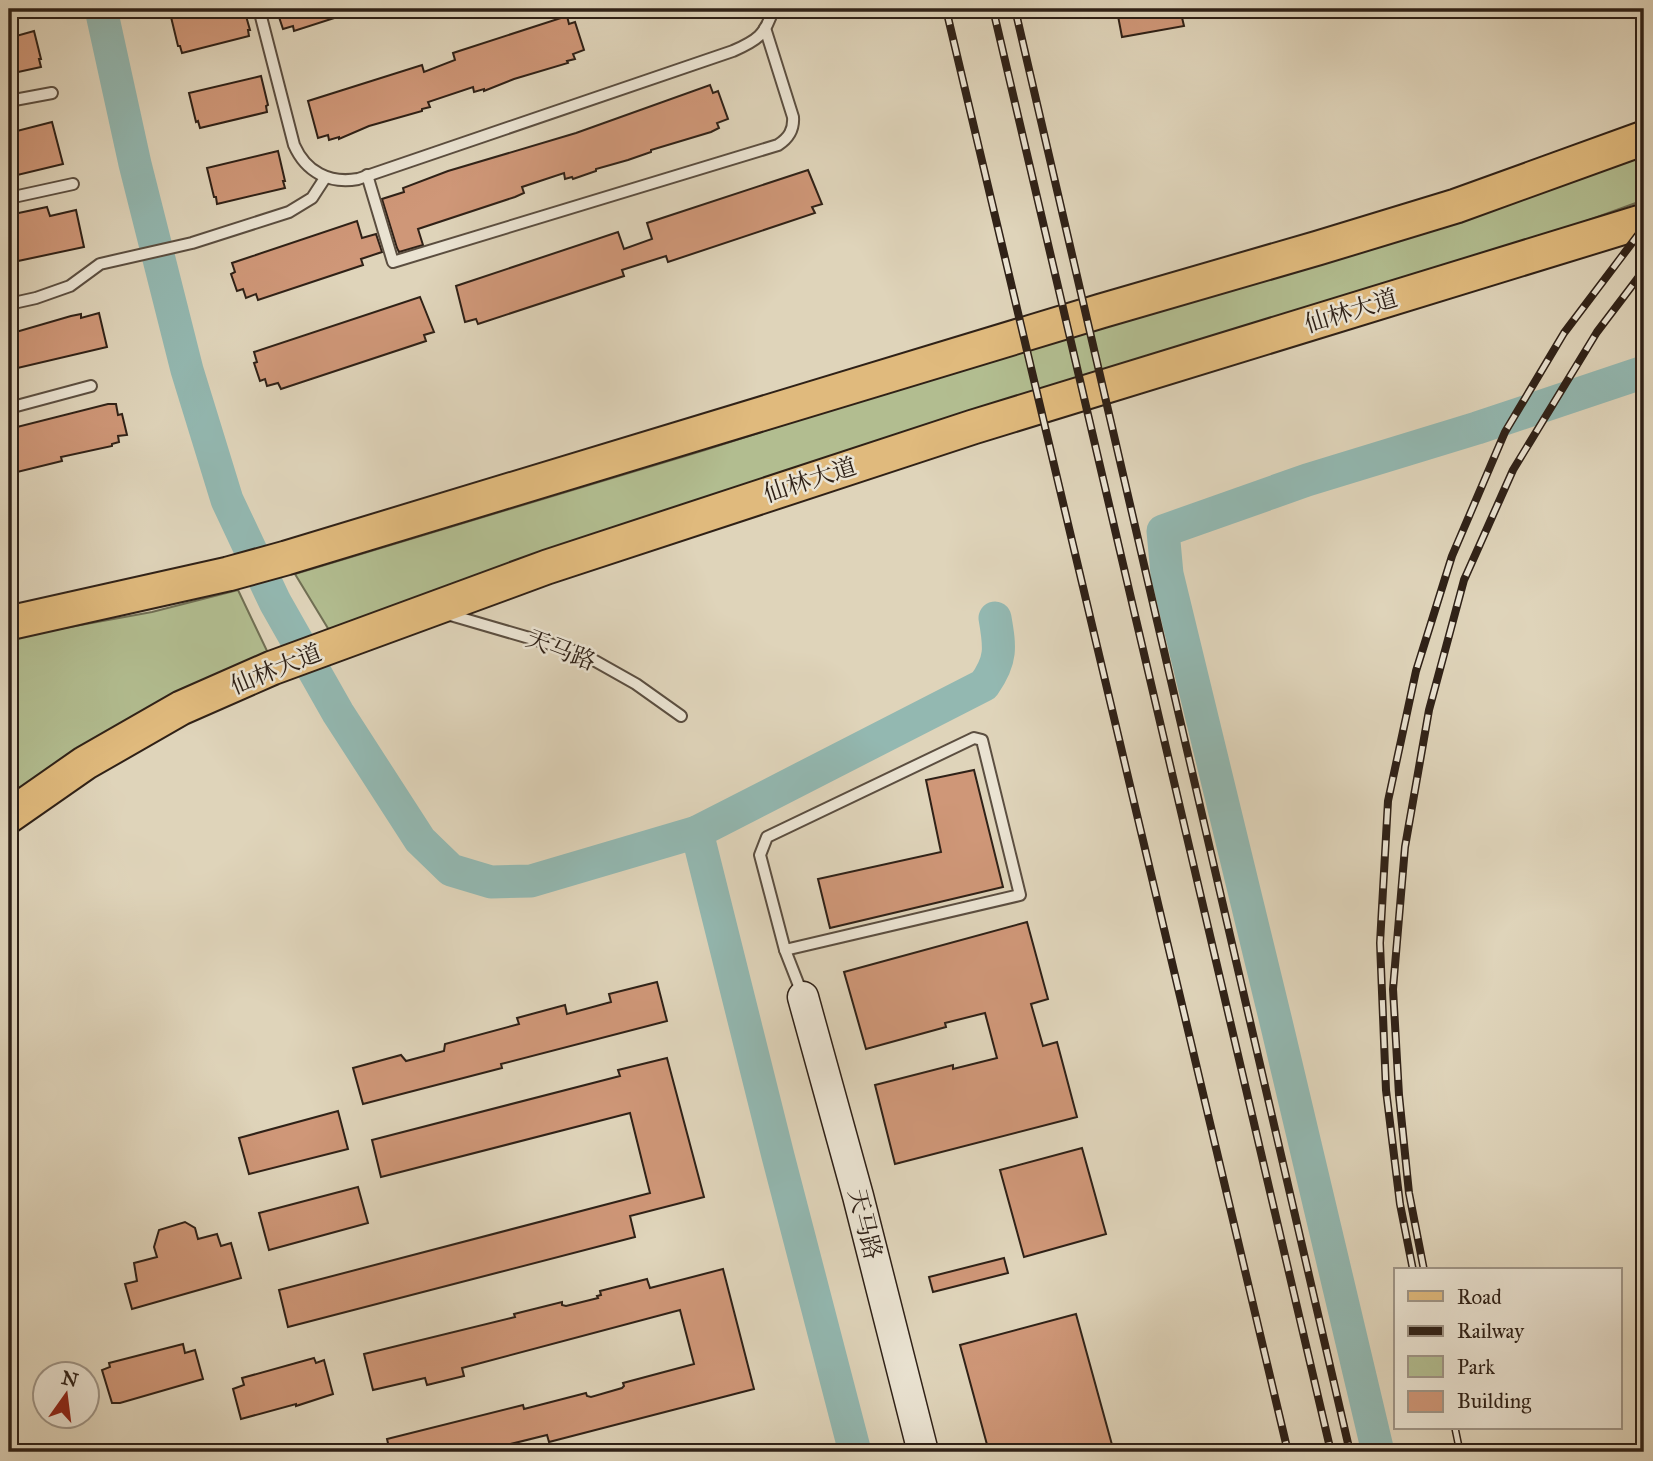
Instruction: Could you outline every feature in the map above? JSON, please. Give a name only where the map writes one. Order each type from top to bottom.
[{"type":"main road","points":[[9,623],[228,575],[286,558],[1331,244],[1456,205],[1644,138]]},
{"type":"main road","name":"仙林大道","points":[[9,817],[85,763],[181,708],[272,668],[574,558],[948,435],[1644,220]]},
{"type":"street","name":"天马路","points":[[803,998],[858,1196],[923,1452]]},
{"type":"lane","points":[[260,9],[294,145],[306,165],[325,177],[347,181],[733,51],[757,41],[773,9]]},
{"type":"lane","points":[[367,175],[393,262],[778,145],[789,136],[793,117],[765,28]]},
{"type":"lane","points":[[9,101],[52,93]]},
{"type":"lane","points":[[9,304],[70,286],[100,264],[192,243],[297,209],[312,198],[325,177]]},
{"type":"lane","points":[[9,198],[73,184]]},
{"type":"lane","points":[[9,408],[91,386]]},
{"type":"lane","name":"天马路","points":[[431,610],[478,621],[581,653],[636,684],[681,716]]},
{"type":"lane","points":[[785,950],[1020,895],[982,740],[974,738],[767,837],[760,855],[785,950],[803,998]]},
{"type":"green space","points":[[1644,150],[1644,200],[1517,246],[329,630],[295,574],[705,450]]},
{"type":"green space","points":[[238,590],[268,653],[182,689],[95,738],[9,801],[9,638],[152,612]]},
{"type":"building","points":[[206,9],[244,9],[249,36],[182,53],[171,17]]},
{"type":"building","points":[[353,9],[353,12],[294,31],[293,26],[283,29],[277,11]]},
{"type":"building","points":[[1120,9],[1180,9],[1184,26],[1122,37],[1118,16],[1121,15]]},
{"type":"building","points":[[567,16],[569,24],[575,22],[584,50],[573,54],[575,59],[567,61],[568,63],[484,91],[474,92],[473,87],[428,102],[430,107],[422,111],[369,126],[339,139],[329,140],[328,135],[318,138],[308,101],[422,65],[424,72],[455,60],[453,53]]},
{"type":"building","points":[[34,31],[41,67],[9,74],[9,38]]},
{"type":"building","points":[[261,76],[268,105],[267,112],[200,128],[189,93]]},
{"type":"building","points":[[710,85],[713,93],[718,91],[728,119],[717,123],[719,128],[573,179],[565,179],[564,173],[522,187],[524,193],[515,197],[418,229],[423,245],[399,252],[382,199],[404,192],[403,188],[448,171],[576,133]]},
{"type":"building","points":[[52,122],[63,164],[9,177],[9,133]]},
{"type":"building","points":[[278,151],[285,188],[217,204],[207,168]]},
{"type":"building","points":[[808,170],[822,204],[812,207],[815,213],[668,262],[666,256],[622,270],[624,276],[478,324],[476,319],[465,322],[456,286],[618,232],[624,249],[652,239],[647,223]]},
{"type":"building","points":[[47,207],[50,216],[76,210],[84,247],[18,261],[9,215]]},
{"type":"building","points":[[357,221],[362,238],[376,234],[382,252],[361,259],[363,265],[258,300],[256,294],[246,298],[243,289],[237,291],[231,274],[235,272],[232,263]]},
{"type":"building","points":[[420,297],[434,332],[424,335],[426,341],[281,389],[278,383],[267,386],[265,379],[260,381],[254,363],[257,362],[254,352]]},
{"type":"building","points":[[99,313],[107,347],[9,370],[9,334],[71,316],[81,314],[81,318]]},
{"type":"building","points":[[116,404],[118,415],[122,414],[127,435],[118,436],[119,442],[112,446],[61,457],[62,461],[9,474],[9,429]]},
{"type":"building","points":[[974,770],[1003,887],[830,928],[818,879],[941,852],[926,780]]},
{"type":"building","points":[[1027,922],[1048,999],[1031,1004],[1043,1046],[1057,1042],[1077,1117],[895,1164],[875,1085],[953,1065],[953,1069],[997,1058],[985,1013],[945,1023],[946,1027],[866,1049],[844,972]]},
{"type":"building","points":[[657,982],[667,1021],[501,1064],[502,1068],[363,1104],[353,1068],[401,1055],[406,1061],[444,1051],[445,1044],[519,1024],[517,1018],[565,1005],[567,1014],[611,1002],[609,994]]},
{"type":"building","points":[[667,1058],[704,1197],[630,1216],[635,1237],[288,1327],[279,1290],[650,1193],[630,1113],[381,1177],[372,1140],[620,1076],[618,1070]]},
{"type":"building","points":[[338,1111],[348,1149],[249,1174],[239,1138]]},
{"type":"building","points":[[1082,1148],[1106,1234],[1024,1257],[1000,1170]]},
{"type":"building","points":[[358,1187],[368,1223],[269,1250],[259,1213]]},
{"type":"building","points":[[185,1222],[195,1228],[198,1239],[217,1234],[221,1246],[231,1243],[241,1278],[132,1309],[125,1284],[137,1281],[134,1263],[157,1257],[154,1247],[159,1230]]},
{"type":"building","points":[[1004,1258],[1008,1273],[933,1292],[929,1277]]},
{"type":"building","points":[[723,1269],[754,1389],[549,1442],[547,1435],[478,1452],[390,1452],[387,1439],[523,1405],[524,1409],[586,1393],[591,1397],[622,1388],[623,1383],[694,1364],[680,1310],[462,1368],[464,1376],[427,1385],[425,1378],[373,1390],[364,1354],[515,1317],[514,1314],[562,1302],[562,1305],[566,1306],[598,1298],[600,1291],[647,1279],[650,1288]]},
{"type":"building","points":[[1076,1314],[1114,1452],[989,1452],[960,1345]]},
{"type":"building","points":[[183,1344],[185,1353],[195,1350],[203,1379],[112,1403],[102,1370],[110,1367],[109,1363]]},
{"type":"building","points":[[314,1358],[316,1363],[324,1360],[333,1394],[241,1419],[233,1389],[244,1385],[242,1378]]},
{"type":"waterway","points":[[101,9],[135,164],[187,370],[227,500],[275,602],[338,713],[420,840],[451,870],[491,882],[531,881],[697,832],[984,685],[997,660],[995,618]]},
{"type":"waterway","points":[[1378,1452],[1167,574],[1163,531],[1307,480],[1477,428],[1644,372]]},
{"type":"waterway","points":[[697,832],[855,1452]]},
{"type":"railway","points":[[946,9],[1288,1452]]},
{"type":"railway","points":[[993,9],[1331,1452]]},
{"type":"railway","points":[[1015,9],[1350,1452]]},
{"type":"railway","points":[[1413,1268],[1400,1204],[1386,1090],[1380,943],[1388,801],[1416,671],[1452,556],[1505,432],[1564,333],[1644,227]]},
{"type":"railway","points":[[1424,1268],[1409,1193],[1399,1095],[1393,989],[1405,847],[1429,710],[1464,580],[1513,470],[1597,332],[1644,270]]},
{"type":"railway","points":[[1455,1430],[1460,1452]]}]
